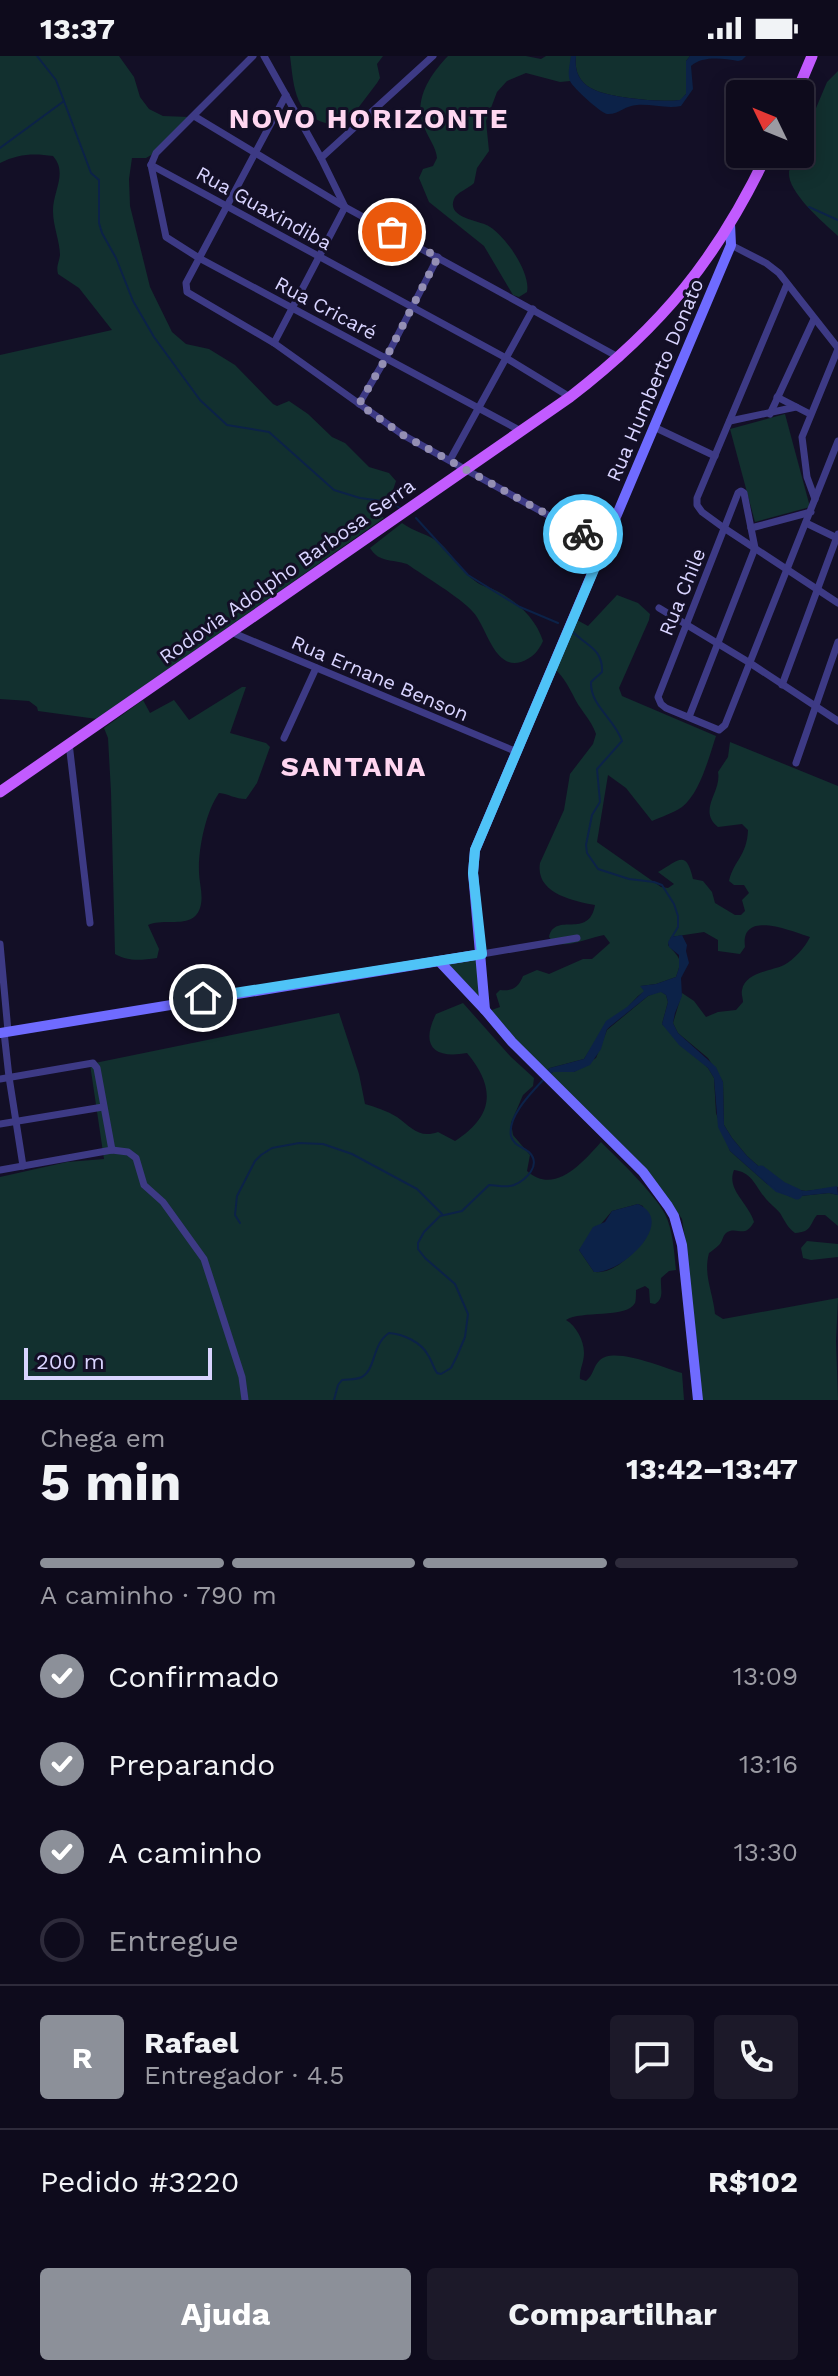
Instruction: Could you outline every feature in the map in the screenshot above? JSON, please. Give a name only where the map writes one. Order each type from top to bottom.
[{"type":"main road","points":[[803,80],[815,56]]},
{"type":"main road","name":"Rodovia Adolpho Barbosa Serra","points":[[0,792],[570,397],[620,358],[686,288],[730,224],[760,168]]},
{"type":"main road","name":"Rua Humberto Donato","points":[[485,1010],[473,873],[478,842],[731,245],[730,224]]},
{"type":"main road","points":[[4,1032],[482,954]]},
{"type":"main road","points":[[439,961],[539,1071],[643,1172],[674,1216],[682,1245],[698,1400]]},
{"type":"street","points":[[151,165],[156,153],[253,56]]},
{"type":"street","points":[[264,56],[345,207]]},
{"type":"street","points":[[321,158],[433,56]]},
{"type":"street","points":[[286,95],[186,283],[189,295],[274,343],[403,435],[604,546]]},
{"type":"street","points":[[194,116],[345,207],[620,358]]},
{"type":"street","name":"Rua Guaxindiba","points":[[151,165],[506,358],[570,397]]},
{"type":"street","name":"Rua Cricaré","points":[[151,165],[166,237],[199,258],[521,431]]},
{"type":"street","points":[[274,343],[345,207]]},
{"type":"street","points":[[731,245],[774,268],[838,348],[810,414],[802,443],[807,477],[815,499]]},
{"type":"street","points":[[359,404],[438,257]]},
{"type":"street","points":[[787,284],[697,498],[698,508],[838,603]]},
{"type":"street","points":[[450,460],[533,309]]},
{"type":"street","points":[[770,414],[814,319]]},
{"type":"street","points":[[777,397],[810,414]]},
{"type":"street","points":[[730,421],[796,407]]},
{"type":"street","points":[[654,427],[715,456]]},
{"type":"street","points":[[811,512],[751,528],[755,548],[689,717],[719,730],[725,725],[811,512],[838,441]]},
{"type":"street","name":"Rua Chile","points":[[689,717],[666,708],[659,701],[659,691],[741,491],[751,528]]},
{"type":"street","points":[[782,685],[837,536],[806,523]]},
{"type":"street","points":[[659,608],[838,721]]},
{"type":"street","name":"Rua Ernane Benson","points":[[231,632],[517,752]]},
{"type":"street","points":[[796,763],[838,642]]},
{"type":"street","points":[[284,738],[316,668]]},
{"type":"street","points":[[69,743],[90,923]]},
{"type":"street","points":[[482,954],[577,938]]},
{"type":"street","points":[[0,944],[4,1078],[23,1166]]},
{"type":"street","points":[[4,1078],[91,1062],[97,1068],[112,1150]]},
{"type":"street","points":[[0,1124],[103,1107]]},
{"type":"street","points":[[0,1170],[112,1150],[134,1156],[144,1185],[163,1202],[204,1259],[242,1377],[245,1400]]},
{"type":"green space","points":[[0,56],[119,56],[134,77],[140,97],[149,109],[163,116],[189,117],[153,154],[146,158],[132,158],[129,179],[130,206],[150,287],[172,332],[186,344],[209,349],[235,365],[273,404],[277,406],[289,401],[332,437],[345,443],[369,467],[389,473],[396,481],[378,513],[384,518],[97,719],[38,711],[29,701],[0,699],[0,355],[112,330],[79,288],[58,274],[60,250],[53,211],[60,176],[53,156],[26,155],[0,163]]},
{"type":"green space","points":[[290,56],[383,56],[377,64],[380,78],[377,83],[352,116],[334,125],[311,116],[298,100]]},
{"type":"green space","points":[[448,56],[526,56],[541,59],[546,56],[571,56],[570,81],[560,82],[526,73],[507,81],[497,92],[486,121],[489,151],[477,168],[474,183],[454,199],[455,211],[490,227],[516,256],[527,284],[527,292],[519,297],[513,295],[484,246],[429,202],[419,178],[423,169],[433,166],[437,158],[421,119],[424,90]]},
{"type":"green space","points":[[576,56],[690,56],[686,61],[686,94],[681,100],[661,101],[600,92],[584,83],[579,76]]},
{"type":"green space","points":[[838,71],[838,236],[800,198],[789,172],[790,168],[814,168],[814,113],[827,82]]},
{"type":"green space","points":[[785,414],[810,507],[755,522],[730,429]]},
{"type":"green space","points":[[402,523],[445,548],[465,573],[480,585],[505,595],[519,606],[536,625],[543,641],[534,654],[521,662],[504,660],[492,646],[473,612],[460,600],[407,564],[374,553],[370,548]]},
{"type":"green space","points":[[617,595],[638,603],[650,614],[619,688],[622,696],[716,736],[703,774],[688,801],[652,821],[626,788],[608,775],[597,842],[661,887],[668,888],[674,884],[658,872],[676,861],[684,860],[693,879],[703,881],[712,892],[715,903],[735,915],[741,915],[745,911],[742,900],[749,893],[744,885],[734,885],[729,881],[743,852],[748,830],[742,824],[718,827],[710,814],[718,772],[728,757],[730,742],[838,786],[838,1187],[806,1191],[783,1188],[747,1156],[724,1125],[723,1082],[708,1058],[678,1033],[673,1023],[682,993],[694,1001],[706,1017],[736,1010],[743,1002],[742,990],[748,979],[788,963],[810,937],[780,928],[758,926],[746,935],[745,947],[740,954],[718,951],[718,940],[704,932],[671,937],[668,945],[680,962],[676,977],[641,986],[645,991],[595,1042],[584,1059],[550,1068],[540,1076],[489,1011],[500,1007],[496,994],[500,990],[514,988],[523,976],[537,970],[549,974],[583,959],[592,959],[610,943],[604,935],[566,944],[554,942],[549,937],[558,926],[586,921],[595,905],[567,898],[549,888],[543,882],[540,863],[564,810],[570,774],[593,744],[596,734],[555,669],[577,620],[588,626]]},
{"type":"green space","points":[[246,687],[230,733],[266,743],[270,747],[257,783],[246,799],[219,793],[214,801],[201,842],[201,900],[197,915],[186,921],[148,925],[159,949],[157,958],[135,960],[120,957],[115,954],[111,792],[108,738],[104,728],[143,700],[150,713],[174,700],[189,720]]},
{"type":"green space","points":[[479,959],[481,999],[448,964]]},
{"type":"green space","points":[[660,991],[666,995],[668,1002],[662,1024],[708,1068],[714,1078],[716,1113],[730,1151],[767,1184],[791,1197],[838,1195],[838,1226],[825,1215],[817,1215],[807,1230],[795,1233],[749,1177],[734,1170],[735,1190],[754,1222],[747,1230],[726,1233],[720,1244],[709,1253],[707,1269],[715,1314],[723,1319],[838,1298],[838,1400],[699,1400],[682,1219],[663,1191],[544,1079],[553,1072],[574,1072],[596,1058],[607,1030],[648,996]]},
{"type":"green space","points":[[463,1003],[534,1078],[533,1086],[523,1095],[511,1123],[513,1135],[530,1155],[527,1171],[537,1178],[558,1178],[577,1167],[601,1142],[660,1205],[670,1227],[676,1270],[669,1271],[661,1278],[658,1302],[650,1303],[649,1289],[645,1286],[636,1290],[635,1303],[630,1308],[566,1320],[583,1343],[580,1379],[586,1381],[598,1362],[607,1356],[627,1357],[682,1373],[684,1400],[0,1400],[0,1177],[67,1162],[104,1159],[90,1064],[339,1013],[359,1074],[365,1104],[393,1115],[420,1133],[438,1132],[455,1141],[477,1122],[484,1111],[486,1090],[483,1078],[467,1053],[446,1054],[433,1048],[429,1034],[436,1014]],"holes":[[[638,1204],[643,1206],[645,1240],[616,1266],[594,1272],[579,1250],[612,1211]]]},
{"type":"green space","points":[[807,1241],[838,1244],[838,1257],[803,1258],[801,1248]]},
{"type":"water","points":[[571,56],[576,56],[579,76],[591,88],[619,96],[667,101],[680,100],[686,94],[686,61],[690,56],[746,56],[738,61],[706,59],[691,66],[693,89],[681,106],[633,105],[607,114],[587,100],[570,81]]},
{"type":"water","points":[[682,935],[687,945],[689,963],[681,978],[682,996],[673,1023],[678,1033],[716,1067],[723,1082],[724,1125],[747,1156],[783,1188],[806,1191],[837,1186],[838,1195],[791,1197],[776,1192],[730,1151],[718,1127],[714,1078],[708,1068],[679,1045],[662,1024],[668,1002],[661,992],[648,996],[607,1029],[601,1049],[590,1065],[574,1072],[553,1072],[544,1079],[540,1076],[550,1068],[584,1059],[606,1021],[644,991],[640,986],[676,977],[679,955],[669,947],[668,942],[671,937]]},
{"type":"water","points":[[638,1204],[649,1212],[652,1223],[649,1234],[630,1257],[605,1271],[594,1272],[579,1250],[593,1227],[605,1222],[612,1211]]},
{"type":"waterway","points":[[37,56],[56,80],[91,173],[99,180],[99,223],[133,301],[154,337],[200,400],[227,425],[269,432],[334,490],[390,502],[400,508]]},
{"type":"waterway","points":[[0,148],[64,101]]},
{"type":"waterway","points":[[809,207],[838,220]]},
{"type":"waterway","points":[[416,518],[468,575],[520,607],[558,623]]},
{"type":"waterway","points":[[574,633],[600,658],[602,672],[591,682],[592,691],[622,741],[597,769],[600,802],[592,815],[587,853],[598,869],[662,885],[678,916],[678,927],[672,937]]},
{"type":"waterway","points":[[334,1400],[342,1380],[360,1378],[366,1373],[380,1343],[389,1333],[406,1337],[421,1346],[437,1373],[451,1368],[465,1337],[468,1314],[455,1284],[425,1258],[418,1249],[418,1243],[440,1216],[462,1211],[489,1185],[514,1185],[531,1172],[533,1157],[514,1142],[511,1128],[522,1104],[545,1078]]},
{"type":"waterway","points":[[240,1223],[235,1215],[237,1196],[255,1161],[272,1148],[299,1143],[323,1144],[352,1154],[417,1189],[442,1214]]},
{"type":"waterway","points":[[761,1171],[797,1194]]},
{"type":"way so far","points":[[392,232],[438,257],[359,404],[403,435],[583,534]]},
{"type":"district","name":"NOVO HORIZONTE","points":[[369,118]]},
{"type":"district","name":"SANTANA","points":[[354,766]]},
{"type":"route","points":[[203,998],[482,954],[473,873],[475,850],[604,546],[583,534]]}]
